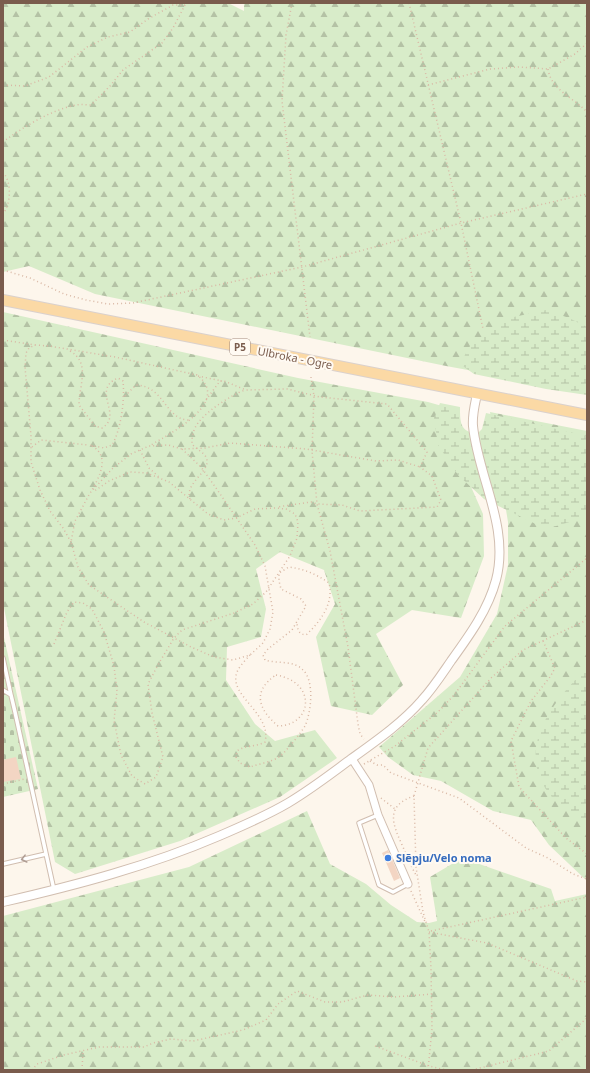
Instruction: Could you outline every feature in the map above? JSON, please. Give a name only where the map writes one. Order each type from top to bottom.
[{"type":"main road","name":"Ulbroka - Ogre","points":[[3,300],[587,415]]},
{"type":"street","points":[[3,902],[132,869],[174,855],[244,825],[287,803],[352,759],[402,719],[423,699],[470,635],[488,603],[496,580],[499,561],[499,544],[496,519],[473,425],[477,394]]},
{"type":"street","points":[[352,759],[369,785],[378,815],[408,884]]},
{"type":"lane","points":[[3,658],[54,890]]},
{"type":"lane","points":[[3,690],[10,695]]},
{"type":"lane","points":[[378,815],[359,823],[379,884],[393,892],[408,884]]},
{"type":"lane","points":[[3,864],[46,854]]},
{"type":"path","points":[[292,3],[286,35],[282,101],[310,337]]},
{"type":"path","points":[[409,3],[462,223],[483,329]]},
{"type":"path","points":[[3,85],[25,86],[49,77],[87,47],[108,37],[130,32],[148,19],[173,5],[186,4]]},
{"type":"path","points":[[3,142],[20,130],[62,109],[75,105],[91,105],[110,86],[123,70],[162,43],[173,28],[186,4]]},
{"type":"path","points":[[428,85],[490,69],[519,67],[548,69],[575,54],[587,43]]},
{"type":"path","points":[[548,69],[549,77],[562,92],[581,105],[587,112]]},
{"type":"path","points":[[3,172],[8,180],[9,195],[8,205],[3,214]]},
{"type":"path","points":[[3,270],[30,278],[51,289],[98,303],[121,304],[146,301],[302,267],[462,223],[587,194]]},
{"type":"path","points":[[3,340],[115,357],[224,381],[246,390],[287,389],[314,396],[387,404],[427,452],[420,467]]},
{"type":"path","points":[[35,345],[29,348],[26,353],[25,367],[31,462],[40,490],[50,511],[63,528],[71,542],[78,568],[90,585],[144,622],[174,638],[214,657],[233,660],[250,655]]},
{"type":"path","points":[[31,448],[41,440],[104,448],[112,445],[118,437],[124,398],[123,381],[118,378],[111,381],[106,387],[106,398],[110,418],[108,424],[102,428],[96,426],[79,405],[83,378],[82,365],[80,358],[68,350]]},
{"type":"path","points":[[197,376],[204,381],[208,390],[206,400]]},
{"type":"path","points":[[310,377],[314,396],[312,451],[317,504],[330,551],[348,647],[360,734],[369,746]]},
{"type":"path","points":[[90,493],[112,469],[190,420],[201,410],[216,386],[220,382],[224,381]]},
{"type":"path","points":[[124,398],[136,385],[144,385],[160,396],[176,417],[183,420],[190,420]]},
{"type":"path","points":[[190,499],[190,489],[204,470],[207,460],[206,456],[192,444],[192,436],[195,428],[200,419],[223,402],[246,390]]},
{"type":"path","points":[[90,493],[109,481],[130,472],[147,473],[169,482],[208,514],[224,520],[236,518],[255,509],[275,508],[311,502],[317,504],[342,505],[360,511],[437,507],[440,500],[432,476],[420,467],[398,460],[376,461],[312,451],[230,443],[182,449],[168,445],[149,446]]},
{"type":"path","points":[[71,542],[75,521],[99,478],[102,466],[101,456],[96,448],[89,445]]},
{"type":"path","points":[[182,449],[204,470],[255,545],[265,566],[273,612],[270,629],[262,643],[250,655],[236,675],[236,684],[265,724],[267,734],[265,742],[257,746],[243,747],[237,751],[236,757],[240,763],[250,767],[279,757],[305,726],[311,704],[310,683],[303,670],[288,662],[273,662],[265,660],[264,655],[268,649],[292,630],[306,606],[300,599],[281,589],[278,581],[280,573],[297,538],[298,522],[295,514],[286,509],[275,508]]},
{"type":"path","points":[[140,450],[148,468],[160,479]]},
{"type":"path","points":[[358,769],[395,746],[438,712],[454,695],[505,626],[587,558]]},
{"type":"path","points":[[54,644],[67,612],[74,602],[83,603],[92,609],[104,632],[114,666],[117,691],[114,722],[121,755],[132,776],[145,784],[156,777],[163,758],[152,713],[148,684],[174,638],[182,630],[234,613],[254,604],[280,573],[289,566],[300,568],[318,575],[329,582],[331,593],[327,609],[316,626],[306,635],[298,632],[296,624]]},
{"type":"path","points":[[428,1070],[432,1029],[429,932],[423,912],[417,878],[414,796],[428,748],[491,678],[523,650],[587,620]]},
{"type":"path","points":[[543,641],[555,668],[550,677],[530,701],[511,741],[519,787],[566,838],[587,854]]},
{"type":"path","points":[[276,675],[288,677],[293,680],[299,684],[305,693],[304,709],[298,719],[287,726],[278,726],[268,718],[260,703],[261,691],[267,681],[276,675]]},
{"type":"path","points":[[370,761],[377,765],[382,765],[391,773],[459,798],[526,848],[548,858],[573,874],[587,879]]},
{"type":"path","points":[[3,784],[30,778]]},
{"type":"path","points":[[414,796],[403,800],[395,810],[392,823],[417,878]]},
{"type":"path","points":[[373,798],[377,797],[385,800],[395,810]]},
{"type":"path","points":[[408,884],[429,932]]},
{"type":"path","points":[[429,932],[587,896]]},
{"type":"path","points":[[429,932],[487,944],[577,981],[587,982]]},
{"type":"path","points":[[32,1070],[37,1064],[99,1047],[144,1047],[153,1043],[172,1039],[193,1041],[243,1030],[266,1020],[278,1004],[298,991],[325,1002],[342,1002],[368,995],[394,997],[432,994]]},
{"type":"path","points":[[472,1070],[549,1051],[587,1018]]},
{"type":"path","points":[[375,1046],[429,1066],[446,1070]]},
{"type":"path","points":[[82,1070],[83,1051]]},
{"type":"green space","points":[[3,3],[228,3],[244,11],[244,3],[587,3],[587,392],[446,366],[95,294],[29,266],[3,272]]},
{"type":"green space","points":[[546,310],[569,318],[587,327],[587,395],[546,389],[474,374],[460,364],[470,346],[505,319]]},
{"type":"green space","points":[[3,312],[298,378],[428,402],[456,410],[458,457],[483,514],[484,556],[461,618],[412,610],[376,634],[403,685],[372,715],[331,706],[316,637],[335,604],[324,570],[280,552],[256,569],[266,609],[261,637],[227,647],[226,680],[255,724],[275,741],[315,730],[337,758],[280,797],[180,841],[75,874],[55,862],[3,603]]},
{"type":"green space","points":[[440,403],[460,407],[462,426],[464,429],[472,432],[478,433],[482,429],[486,413],[587,436],[587,517],[546,529],[484,499],[458,475],[438,445],[434,418]]},
{"type":"green space","points":[[490,412],[587,431],[587,881],[549,845],[531,820],[493,811],[441,781],[413,775],[388,757],[379,747],[460,677],[497,614],[508,565],[508,522]]},
{"type":"green space","points":[[3,633],[38,789],[3,797]]},
{"type":"green space","points":[[587,668],[587,825],[563,808],[551,796],[540,779],[536,761],[537,744],[542,727],[562,695]]},
{"type":"green space","points":[[307,811],[330,864],[366,884],[391,905],[417,922],[429,923],[437,921],[430,877],[462,858],[551,889],[555,901],[587,894],[587,1070],[3,1070],[3,916],[189,867]]},
{"type":"building","points":[[16,757],[21,779],[3,782],[3,760]]},
{"type":"building","points":[[388,850],[400,878],[394,881],[382,853]]},
{"type":"place","name":"Slēpju/Velo noma","points":[[388,858]]}]
